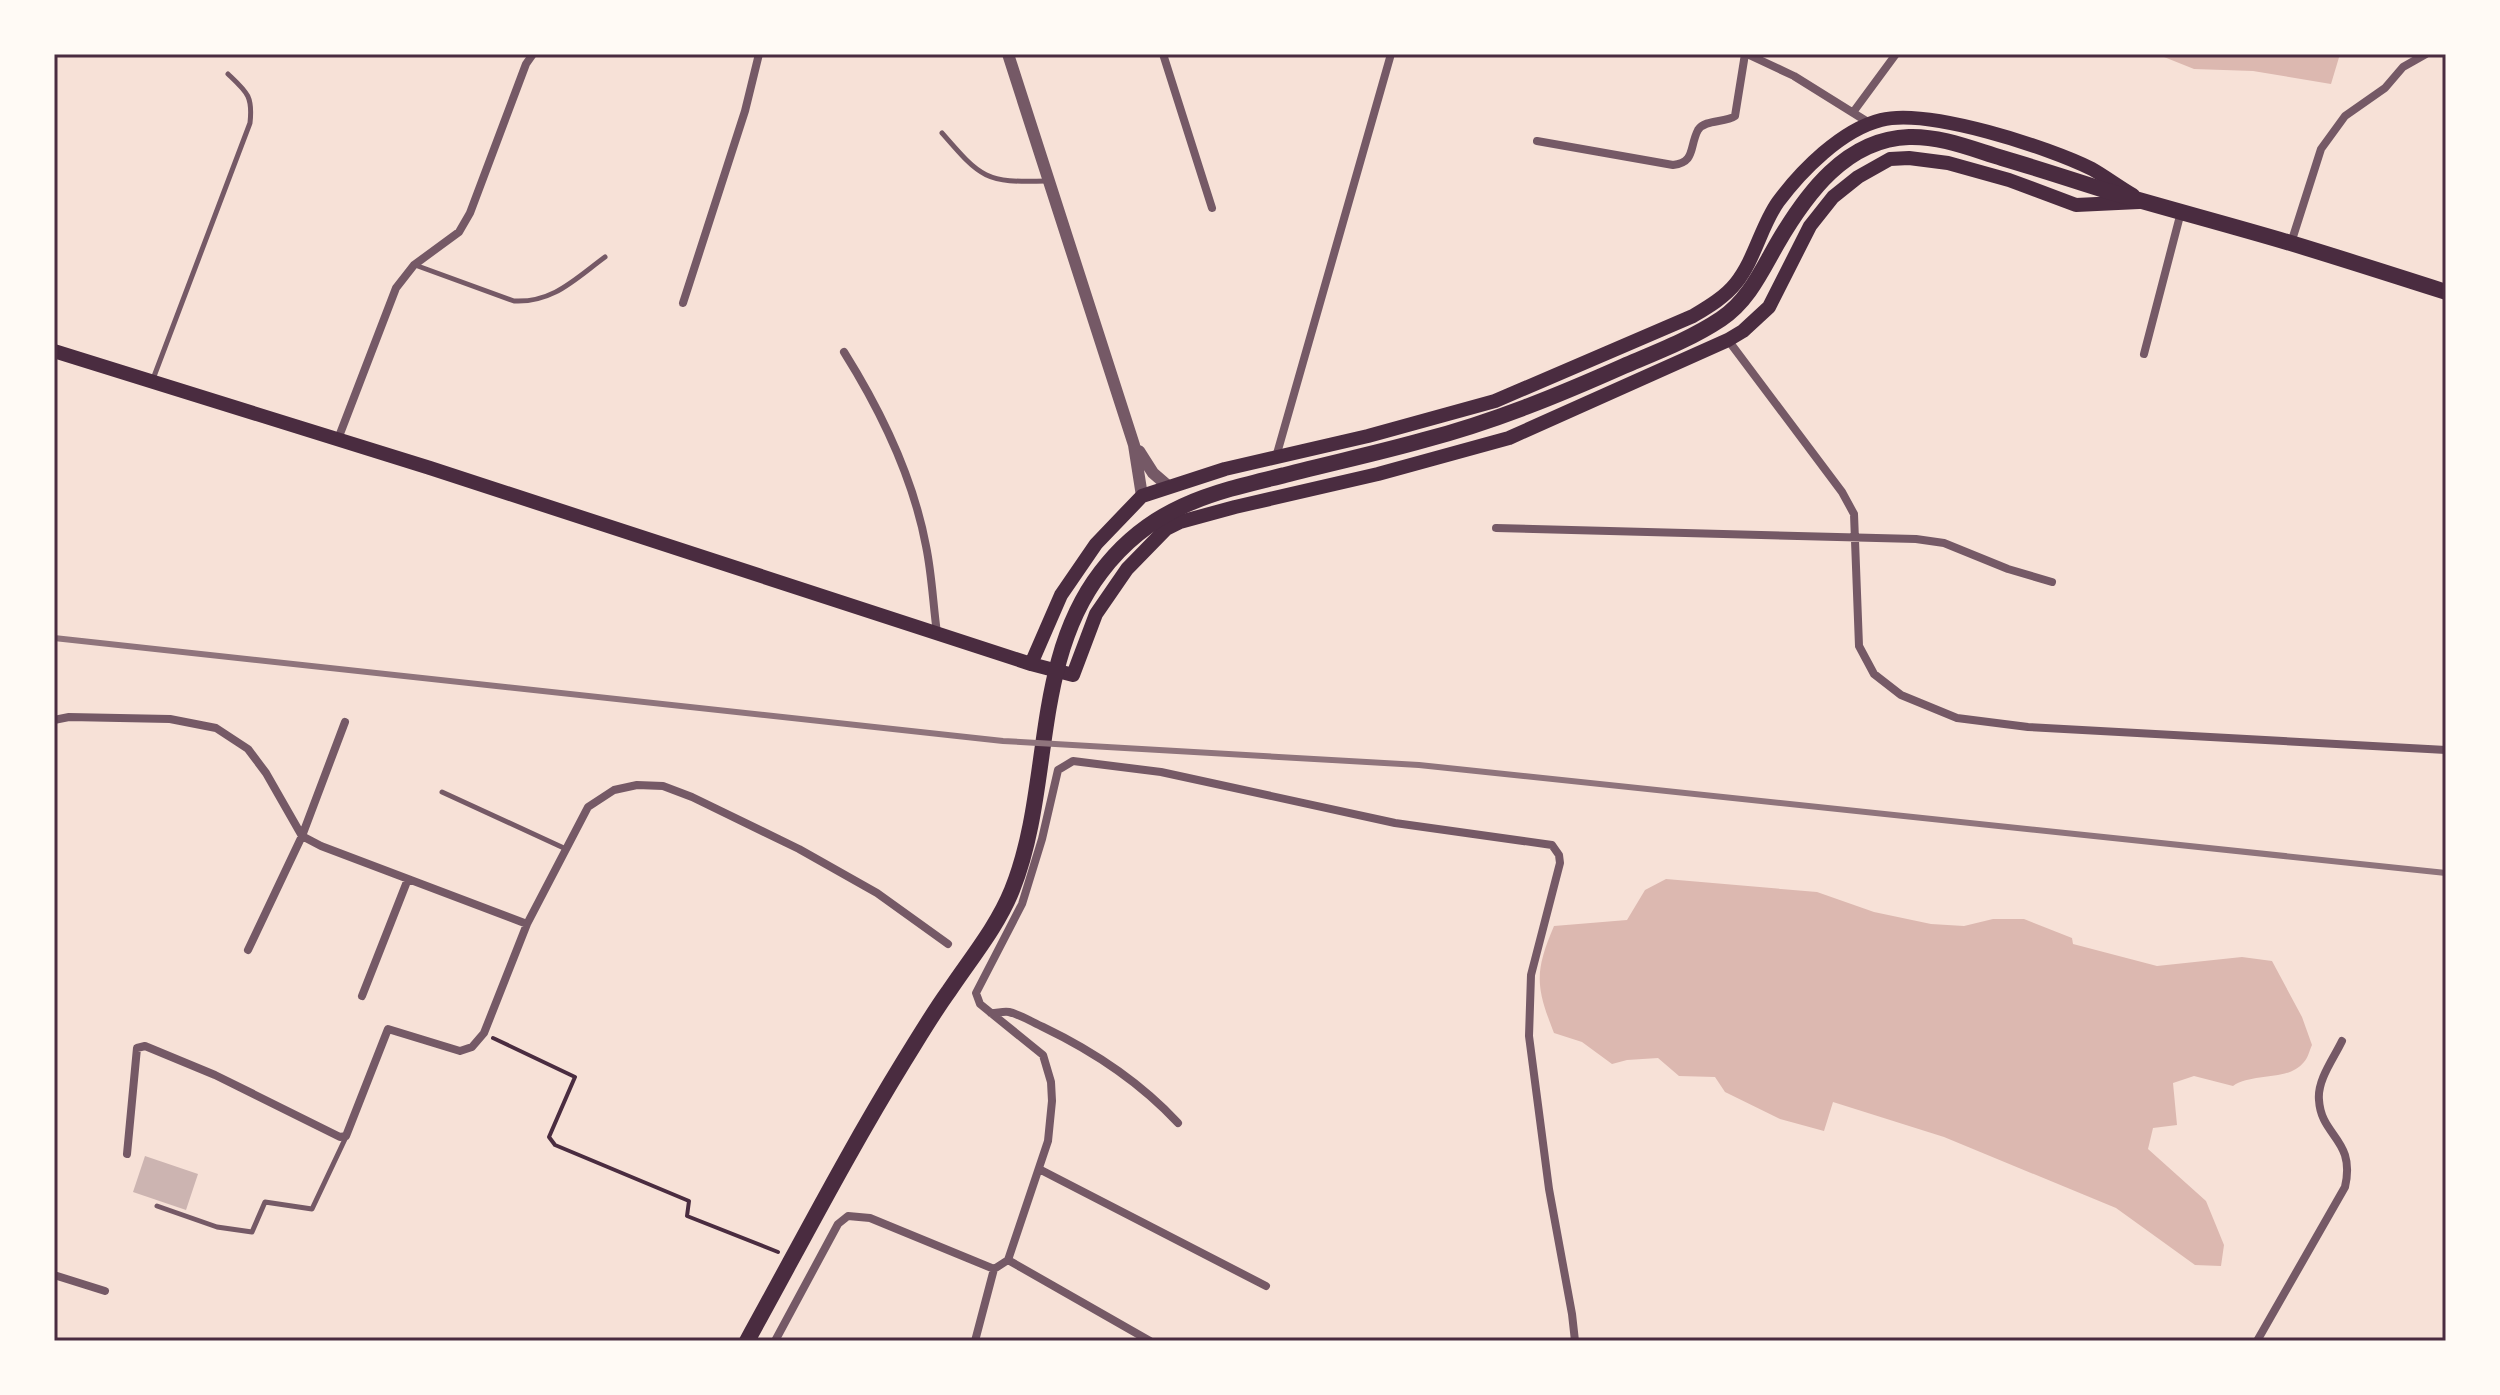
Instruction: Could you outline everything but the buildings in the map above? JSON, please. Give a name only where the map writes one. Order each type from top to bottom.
[{"type":"highway","points":[[747,1341],[878,1103],[1004,908],[1021,863],[1032,818],[1057,665],[1081,602],[1114,556],[1161,516],[1190,501],[1427,440],[1500,417],[1572,389],[1701,331],[1726,316],[1743,300],[1797,212],[1826,177],[1856,152],[1877,142],[1907,137],[1931,138],[1963,146],[2446,292]]},
{"type":"main road","points":[[1031,664],[1061,595],[1096,544],[1142,496],[1225,469],[1368,436],[1495,401],[1693,316],[1719,300],[1737,283],[1776,205],[1804,169],[1835,144],[1871,124],[1881,120],[1910,118],[1956,124],[2021,143],[2091,169],[2143,202]]},
{"type":"main road","points":[[54,351],[1073,675],[1096,614],[1127,569],[1166,529],[1221,511],[1378,474],[1509,438],[1728,340],[1769,307],[1810,226],[1833,197],[1858,177],[1890,159],[1948,163],[2009,180],[2076,205],[2143,202]]},
{"type":"street","points":[[338,439],[396,288],[414,265],[459,232],[470,213],[526,64],[533,54]]},
{"type":"street","points":[[683,303],[745,111],[759,54]]},
{"type":"street","points":[[1008,54],[1134,445],[1142,496]]},
{"type":"street","points":[[1163,54],[1212,208]]},
{"type":"street","points":[[1276,457],[1391,54]]},
{"type":"street","points":[[1537,141],[1673,165],[1683,164],[1690,159],[1703,125],[1735,116],[1746,54],[1794,76],[1871,124]]},
{"type":"street","points":[[1854,111],[1896,54]]},
{"type":"street","points":[[2291,243],[2321,149],[2345,116],[2385,88],[2403,67],[2426,54]]},
{"type":"street","points":[[2144,354],[2181,212]]},
{"type":"street","points":[[1728,340],[1854,512],[1859,646],[1874,674],[1901,695],[1957,718],[2028,727],[2446,750]]},
{"type":"street","points":[[844,352],[874,405],[905,474],[927,548],[937,633]]},
{"type":"street","points":[[1134,445],[1153,473],[1168,486]]},
{"type":"street","points":[[1496,528],[1916,539],[1944,543],[2008,569],[2052,582]]},
{"type":"street","points":[[54,720],[69,717],[170,719],[216,728],[248,749],[266,773],[302,836],[527,924]]},
{"type":"street","points":[[248,950],[302,836],[345,722]]},
{"type":"street","points":[[975,1341],[994,1269],[1008,1260],[1048,1141],[1052,1101],[1051,1082],[1043,1055],[980,1004],[976,996],[1022,904],[1042,839],[1058,770],[1068,763],[1161,772],[1395,823],[1552,845],[1560,863],[1531,975],[1529,1036],[1549,1189],[1575,1341]]},
{"type":"street","points":[[127,1154],[137,1048],[145,1046],[215,1075],[340,1137],[346,1136],[388,1029],[460,1051],[472,1047],[484,1033],[527,924],[588,807],[614,790],[637,785],[663,786],[692,797],[799,849],[877,893],[948,944]]},
{"type":"street","points":[[362,996],[408,879]]},
{"type":"street","points":[[991,1013],[1007,1011],[1058,1034],[1122,1073],[1156,1099],[1178,1123]]},
{"type":"street","points":[[2257,1341],[2345,1187],[2348,1163],[2343,1146],[2322,1113],[2318,1098],[2342,1041]]},
{"type":"street","points":[[1039,1169],[1266,1286]]},
{"type":"street","points":[[775,1341],[838,1224],[848,1216],[870,1218],[994,1269]]},
{"type":"street","points":[[1008,1260],[1150,1341]]},
{"type":"street","points":[[54,1275],[105,1291]]},
{"type":"lane","points":[[151,383],[250,123],[252,102],[245,90],[228,74]]},
{"type":"lane","points":[[942,133],[973,168],[992,178],[1011,182],[1050,180]]},
{"type":"lane","points":[[414,265],[514,301],[529,302],[553,295],[605,257]]},
{"type":"lane","points":[[442,792],[566,849]]},
{"type":"lane","points":[[157,1206],[217,1227],[252,1232],[265,1202],[312,1209],[346,1136]]},
{"type":"path","points":[[484,1033],[575,1077],[549,1137],[555,1145],[689,1201],[687,1216],[781,1253]]},
{"type":"shaded area","points":[[2165,54],[2340,54],[2331,84],[2253,71],[2194,69],[2164,57]]},
{"type":"shaded area","points":[[1666,879],[1817,892],[1874,912],[1931,924],[1964,926],[1993,919],[2024,919],[2072,938],[2073,944],[2157,966],[2242,957],[2272,961],[2302,1017],[2312,1045],[2305,1060],[2289,1072],[2251,1079],[2233,1086],[2194,1076],[2173,1083],[2177,1125],[2153,1128],[2148,1149],[2206,1201],[2224,1245],[2221,1266],[2195,1265],[2116,1208],[1944,1137],[1833,1102],[1824,1131],[1780,1119],[1725,1092],[1715,1077],[1679,1076],[1658,1058],[1612,1064],[1582,1042],[1554,1033],[1541,991],[1540,968],[1554,926],[1627,920],[1645,890]]},
{"type":"railway","points":[[54,638],[1003,741],[1419,765],[2446,873]]}]
